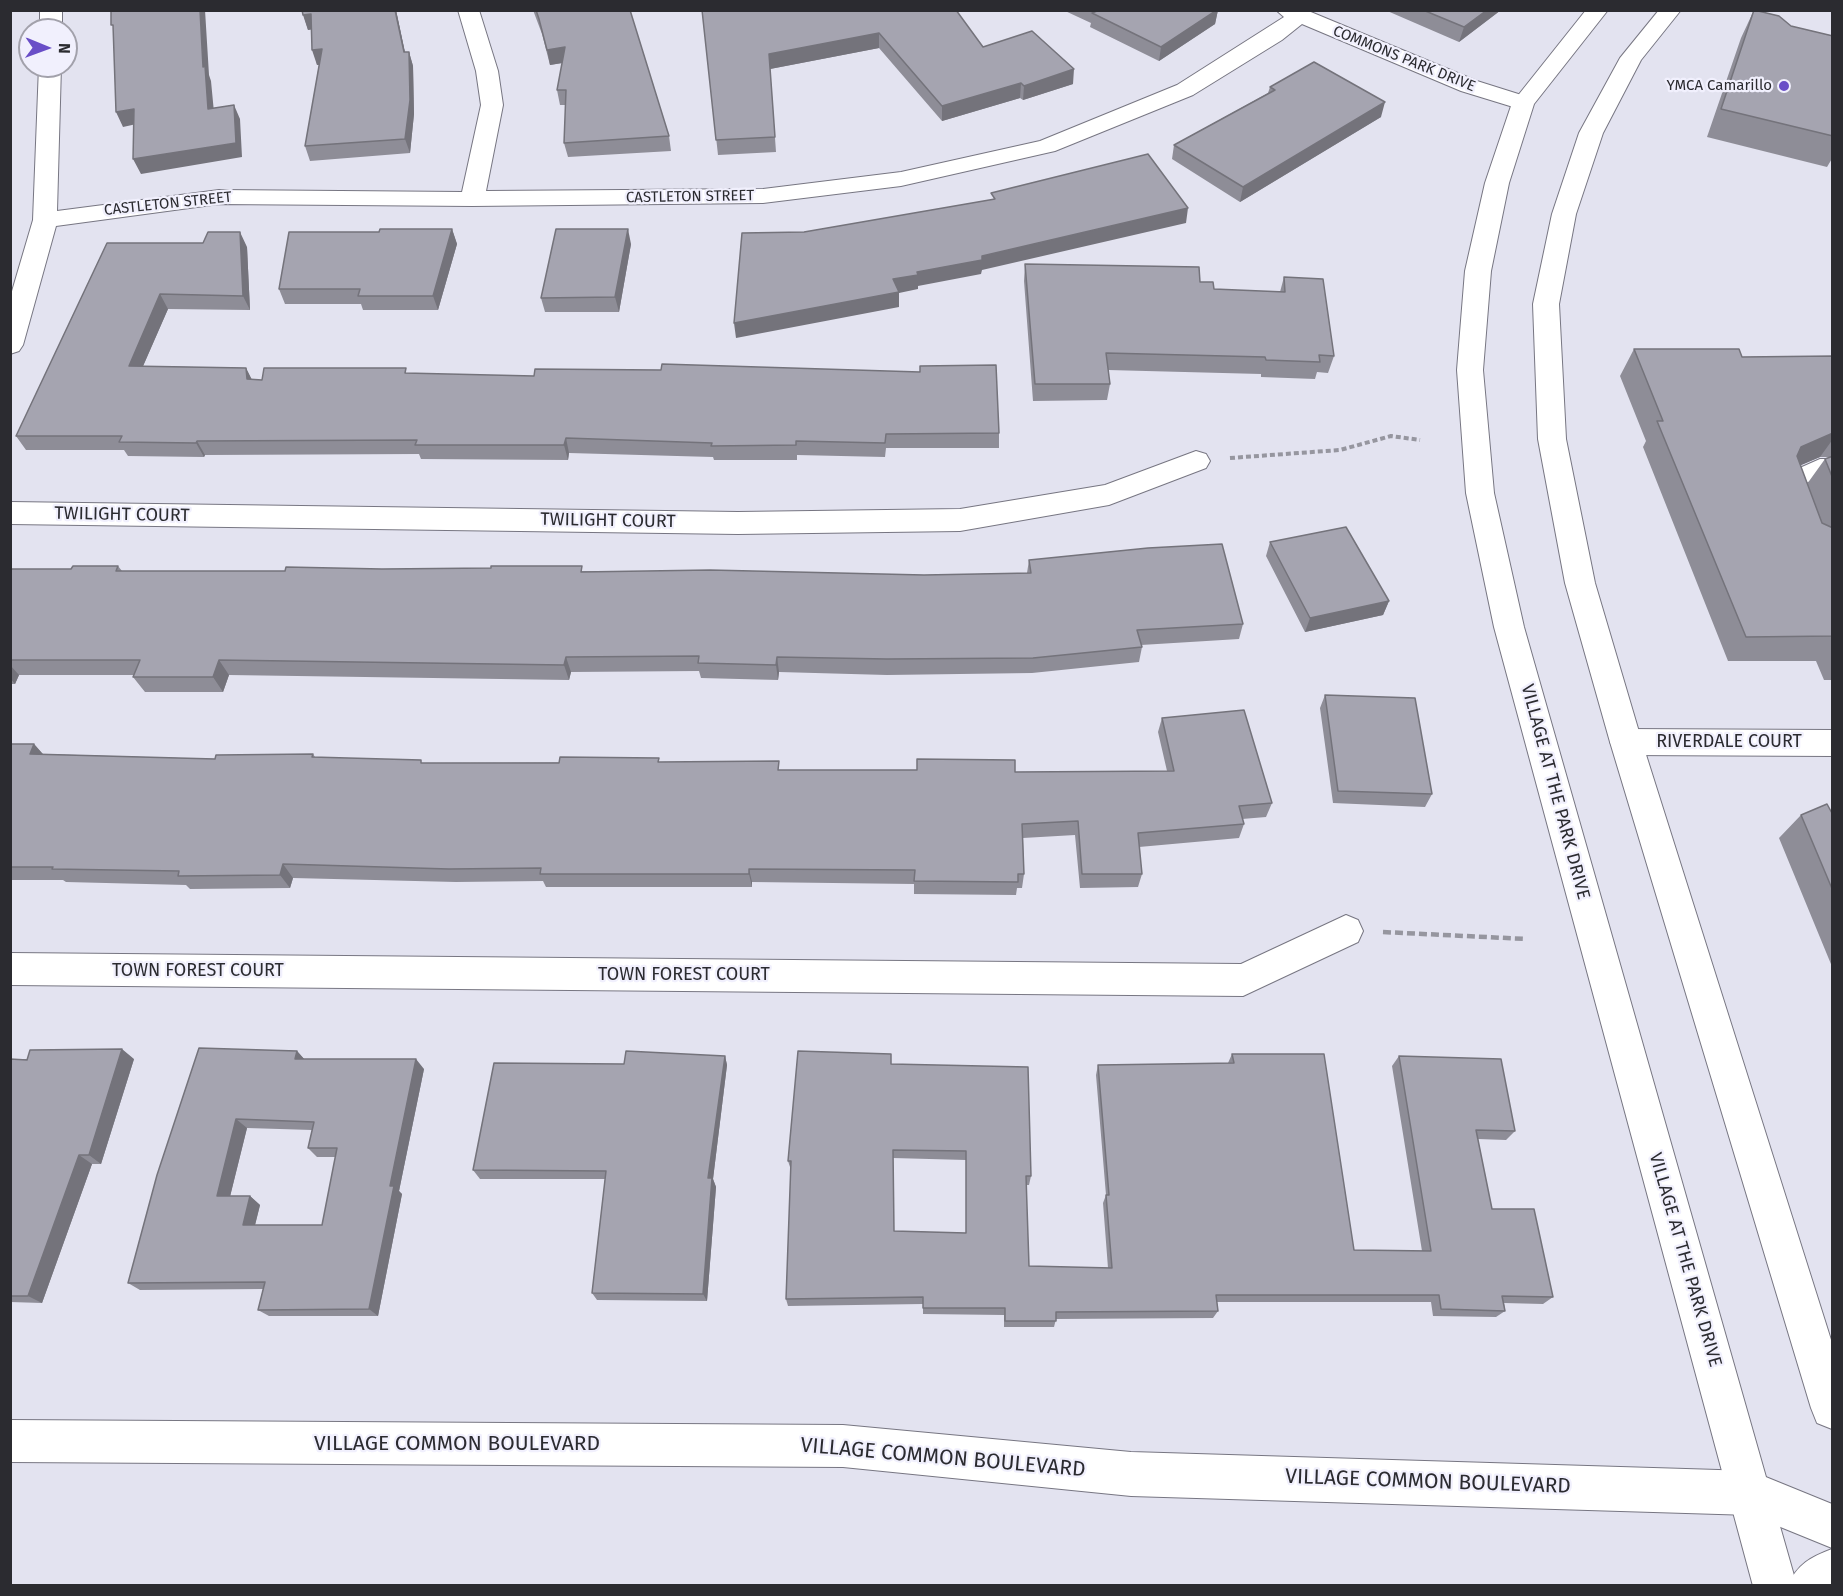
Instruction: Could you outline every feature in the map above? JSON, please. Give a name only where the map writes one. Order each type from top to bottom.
[{"type":"street","points":[[468,10],[488,71],[492,105],[472,199]]},
{"type":"street","points":[[1671,10],[1631,58],[1591,133],[1564,214],[1546,304],[1552,439],[1580,582],[1626,742],[1833,1408]]},
{"type":"street","name":"VILLAGE AT THE PARK DRIVE","points":[[1596,11],[1523,103],[1497,183],[1478,271],[1470,370],[1480,493],[1509,627],[1775,1586]]},
{"type":"street","name":"CASTLETON STREET","points":[[45,220],[219,197],[472,199],[763,196],[901,179],[1058,142],[1185,90],[1274,35],[1292,13]]},
{"type":"street","name":"COMMONS PARK DRIVE","points":[[1292,13],[1468,86],[1523,103]]},
{"type":"street","points":[[10,345],[45,220],[50,78]]},
{"type":"street","name":"TWILIGHT COURT","points":[[10,513],[738,523],[960,520],[1109,495],[1196,461]]},
{"type":"street","name":"RIVERDALE COURT","points":[[1626,742],[1833,743]]},
{"type":"street","name":"TOWN FOREST COURT","points":[[10,969],[1242,980],[1346,931]]},
{"type":"street","name":"VILLAGE COMMON BOULEVARD","points":[[10,1441],[843,1446],[1131,1473],[1751,1493],[1833,1526]]},
{"type":"street","points":[[1810,1586],[1833,1571]]},
{"type":"lane","points":[[1833,467],[1820,467],[1792,481],[1812,540],[1833,553]]},
{"type":"path","points":[[1196,461],[1340,450],[1391,435],[1420,440]]},
{"type":"path","points":[[1346,931],[1448,933],[1526,939]]},
{"type":"building","points":[[111,10],[200,10],[208,109],[234,105],[236,143],[133,159],[134,109],[116,112]]},
{"type":"building","points":[[302,10],[395,10],[404,52],[409,52],[410,100],[405,139],[305,146],[322,49],[312,50],[311,14],[303,15]]},
{"type":"building","points":[[536,10],[630,10],[669,136],[564,143],[566,90],[557,90],[565,47],[547,50]]},
{"type":"building","points":[[702,10],[956,10],[983,47],[1032,31],[1074,69],[1024,86],[1021,83],[942,106],[879,33],[769,54],[775,137],[716,140]]},
{"type":"building","points":[[1095,10],[1217,10],[1161,47],[1092,13],[1097,11]]},
{"type":"building","points":[[1423,10],[1487,10],[1464,27]]},
{"type":"building","name":"YMCA Camarillo","points":[[1754,10],[1779,16],[1791,26],[1833,36],[1833,136],[1721,109]]},
{"type":"building","points":[[1314,62],[1385,102],[1243,187],[1174,145],[1275,90],[1270,87]]},
{"type":"building","points":[[1148,154],[1188,208],[982,256],[982,260],[917,272],[918,275],[893,279],[899,292],[734,323],[742,233],[804,232],[995,199],[991,193]]},
{"type":"building","points":[[380,229],[452,229],[433,296],[358,296],[360,289],[279,289],[289,232],[379,232]]},
{"type":"building","points":[[556,229],[628,229],[615,297],[541,298]]},
{"type":"building","points":[[208,232],[240,232],[243,296],[160,294],[129,366],[246,368],[247,379],[262,380],[264,368],[406,368],[405,373],[534,376],[535,369],[661,370],[662,364],[920,372],[920,366],[996,365],[999,433],[886,434],[885,443],[796,441],[796,445],[711,446],[712,443],[566,438],[564,445],[415,445],[417,440],[197,441],[196,443],[119,442],[122,436],[16,436],[107,243],[203,243]]},
{"type":"building","points":[[1025,264],[1199,267],[1200,282],[1213,282],[1214,289],[1285,292],[1284,277],[1323,279],[1334,356],[1319,355],[1320,362],[1266,360],[1265,357],[1106,353],[1110,384],[1035,384]]},
{"type":"building","points":[[1634,349],[1739,349],[1742,357],[1833,356],[1833,433],[1801,447],[1797,456],[1822,523],[1833,528],[1833,636],[1746,637],[1657,421],[1663,421]]},
{"type":"building","points":[[1833,456],[1833,479],[1825,459]]},
{"type":"building","points":[[1346,527],[1389,601],[1310,618],[1270,542]]},
{"type":"building","points":[[1222,544],[1243,624],[1137,630],[1142,647],[1033,658],[777,657],[776,665],[698,663],[699,656],[566,657],[564,665],[219,660],[213,677],[133,677],[140,660],[10,660],[10,569],[118,566],[116,571],[285,571],[286,567],[382,569],[582,566],[581,572],[710,570],[924,575],[1031,573],[1029,560],[1148,548]]},
{"type":"building","points":[[1325,695],[1415,698],[1432,794],[1338,791]]},
{"type":"building","points":[[1244,710],[1272,803],[1239,806],[1244,824],[1138,833],[1142,874],[1082,874],[1078,821],[1022,824],[1024,874],[1018,874],[1018,882],[914,881],[915,870],[749,869],[749,874],[540,874],[541,868],[449,869],[283,864],[280,875],[178,876],[179,871],[10,867],[10,744],[34,744],[30,754],[215,759],[216,755],[313,754],[312,757],[421,760],[421,763],[559,763],[560,757],[659,758],[658,762],[779,761],[778,770],[917,770],[917,759],[1015,760],[1015,772],[1174,771],[1162,718]]},
{"type":"building","points":[[1827,804],[1833,815],[1833,891],[1801,815]]},
{"type":"building","points":[[199,1048],[297,1051],[295,1059],[416,1059],[390,1186],[394,1186],[369,1309],[258,1310],[265,1282],[128,1283],[157,1175]],"holes":[[[236,1119],[314,1122],[308,1148],[337,1148],[322,1225],[243,1225],[250,1196],[217,1196]]]},
{"type":"building","points":[[122,1049],[89,1155],[79,1155],[28,1296],[10,1296],[10,1059],[27,1060],[30,1050]]},
{"type":"building","points":[[626,1051],[725,1056],[708,1178],[712,1178],[703,1294],[592,1293],[606,1171],[473,1170],[494,1063],[624,1064]]},
{"type":"building","points":[[798,1051],[891,1054],[891,1064],[1028,1067],[1031,1176],[1026,1176],[1029,1266],[1112,1268],[1106,1195],[1109,1195],[1098,1065],[1234,1063],[1232,1054],[1324,1054],[1354,1250],[1431,1251],[1399,1056],[1501,1059],[1515,1131],[1476,1130],[1492,1209],[1534,1209],[1553,1297],[1502,1296],[1505,1311],[1441,1309],[1439,1295],[1216,1295],[1218,1311],[1056,1312],[1056,1321],[1005,1321],[1005,1308],[923,1308],[923,1297],[786,1299],[791,1161],[788,1161]],"holes":[[[893,1150],[966,1151],[966,1233],[894,1231]]]},
{"type":"place","name":"YMCA Camarillo","points":[[1784,86]]}]
